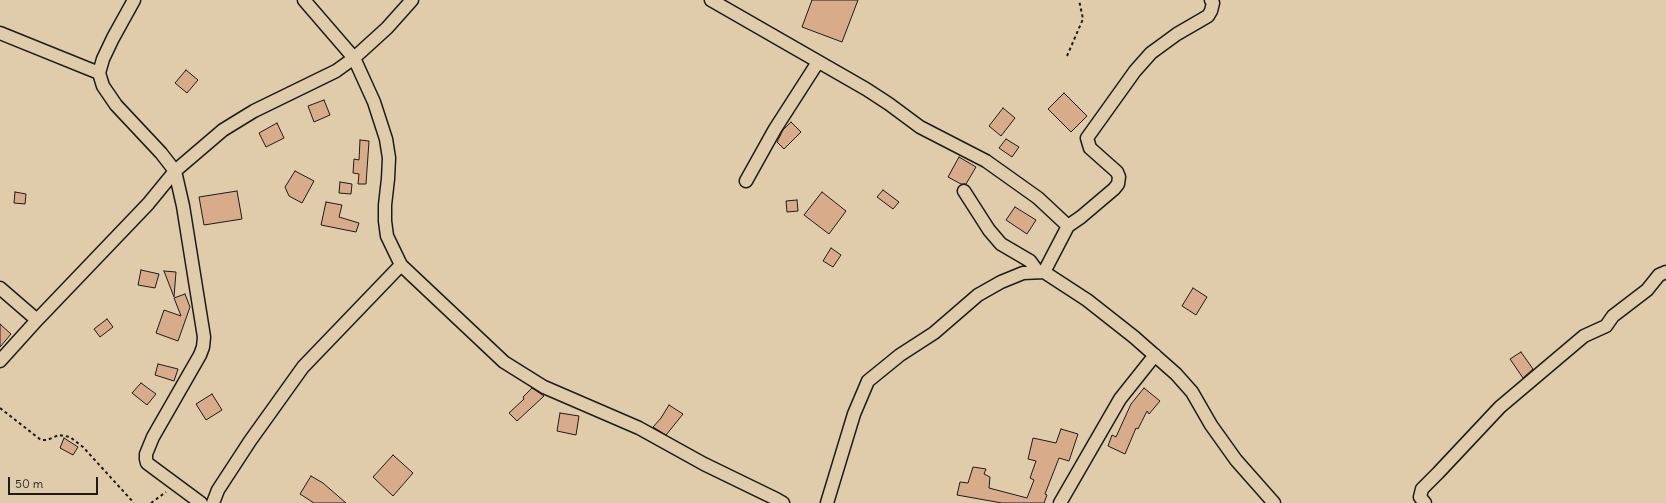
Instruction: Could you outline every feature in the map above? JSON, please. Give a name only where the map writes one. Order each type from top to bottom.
[{"type":"street","points":[[134,0],[113,38],[103,59],[99,73],[104,86],[116,105],[161,153],[175,171],[203,328],[203,347],[200,355],[153,437],[146,459],[147,463],[175,486],[200,503]]},
{"type":"street","points":[[304,0],[354,58],[374,102],[386,139],[389,158],[385,205],[387,236],[400,265],[504,362],[544,386],[639,428],[704,464],[776,498],[782,503]]},
{"type":"street","points":[[0,361],[37,320],[148,204],[175,171],[223,130],[254,111],[336,71],[354,58],[387,28],[412,0]]},
{"type":"street","points":[[711,0],[889,104],[920,127],[986,161],[1038,198],[1068,226]]},
{"type":"street","points":[[1041,272],[1068,226],[1081,217],[1118,184],[1119,178],[1117,172],[1090,148],[1087,138],[1135,71],[1151,53],[1177,34],[1208,16],[1212,11],[1213,3],[1211,0]]},
{"type":"street","points":[[0,34],[99,73]]},
{"type":"street","points":[[746,181],[775,128],[818,62]]},
{"type":"street","points":[[964,191],[989,230],[1001,244],[1030,261],[1041,272],[1088,300],[1176,374],[1192,392],[1211,425],[1236,460],[1274,503]]},
{"type":"street","points":[[213,503],[218,490],[250,441],[303,367],[400,265]]},
{"type":"street","points":[[827,503],[854,414],[868,382],[900,355],[934,333],[978,294],[1023,273],[1041,272]]},
{"type":"street","points":[[1424,503],[1420,497],[1422,489],[1438,474],[1500,407],[1584,336],[1606,326],[1613,316],[1647,290],[1659,275],[1666,272]]},
{"type":"street","points":[[0,288],[37,320]]},
{"type":"street","points":[[1060,503],[1120,399],[1155,355]]},
{"type":"path","points":[[1067,56],[1083,19],[1079,0]]},
{"type":"path","points":[[0,408],[41,440],[47,440],[59,435],[70,437],[83,447],[134,503]]},
{"type":"path","points":[[151,503],[175,486]]},
{"type":"building","points":[[812,0],[858,0],[842,42],[802,27]]},
{"type":"building","points":[[186,70],[198,80],[187,93],[175,83]]},
{"type":"building","points":[[1064,93],[1087,116],[1071,132],[1048,109]]},
{"type":"building","points":[[324,100],[330,115],[314,122],[308,106]]},
{"type":"building","points":[[1003,108],[1015,118],[1001,136],[989,126]]},
{"type":"building","points":[[791,122],[801,132],[784,149],[777,142],[783,130]]},
{"type":"building","points":[[277,123],[284,138],[266,147],[259,133]]},
{"type":"building","points":[[1006,139],[1019,147],[1012,157],[999,148]]},
{"type":"building","points":[[360,140],[369,141],[366,184],[358,184],[359,174],[353,173],[354,159],[359,160]]},
{"type":"building","points":[[959,157],[976,167],[966,184],[961,184],[948,177]]},
{"type":"building","points":[[295,171],[314,181],[302,203],[289,196],[285,187]]},
{"type":"building","points":[[340,182],[352,184],[351,194],[339,193]]},
{"type":"building","points":[[883,190],[899,202],[893,209],[877,197]]},
{"type":"building","points":[[237,191],[242,219],[204,225],[199,197]]},
{"type":"building","points":[[15,192],[26,194],[25,204],[14,203]]},
{"type":"building","points":[[822,192],[846,211],[829,234],[804,215]]},
{"type":"building","points":[[797,200],[798,211],[787,212],[786,201]]},
{"type":"building","points":[[326,202],[342,205],[339,217],[359,223],[356,232],[321,225]]},
{"type":"building","points":[[1015,207],[1036,220],[1027,234],[1006,220]]},
{"type":"building","points":[[831,248],[841,255],[833,267],[823,261]]},
{"type":"building","points":[[141,270],[159,274],[155,288],[138,285]]},
{"type":"building","points":[[164,271],[176,272],[174,297]]},
{"type":"building","points":[[1193,288],[1207,297],[1196,315],[1182,306]]},
{"type":"building","points":[[185,294],[190,307],[178,341],[156,333],[164,310],[181,316],[174,298]]},
{"type":"building","points":[[107,319],[113,327],[100,337],[94,329]]},
{"type":"building","points":[[0,324],[11,334],[0,347]]},
{"type":"building","points":[[1521,352],[1533,369],[1523,378],[1510,359]]},
{"type":"building","points":[[158,364],[178,369],[174,381],[155,375]]},
{"type":"building","points":[[141,383],[156,394],[147,405],[132,393]]},
{"type":"building","points":[[532,388],[544,396],[517,421],[509,413],[524,399],[523,397]]},
{"type":"building","points":[[1144,388],[1160,401],[1149,414],[1147,411],[1138,429],[1136,428],[1125,454],[1108,446],[1112,435],[1116,437],[1131,404]]},
{"type":"building","points":[[212,394],[222,410],[206,420],[196,404]]},
{"type":"building","points":[[669,405],[683,414],[666,435],[653,427]]},
{"type":"building","points":[[560,413],[579,416],[576,435],[557,431]]},
{"type":"building","points":[[1061,429],[1078,434],[1069,461],[1059,458],[1045,494],[1047,495],[1044,503],[1002,503],[957,495],[960,482],[968,483],[973,467],[986,469],[984,474],[990,477],[989,488],[1027,498],[1034,480],[1030,478],[1036,461],[1028,459],[1033,438],[1056,443]]},
{"type":"building","points":[[64,438],[78,447],[73,455],[60,448]]},
{"type":"building","points":[[393,455],[413,473],[393,496],[373,477]]},
{"type":"building","points":[[311,476],[323,483],[346,503],[314,503],[300,494]]}]
